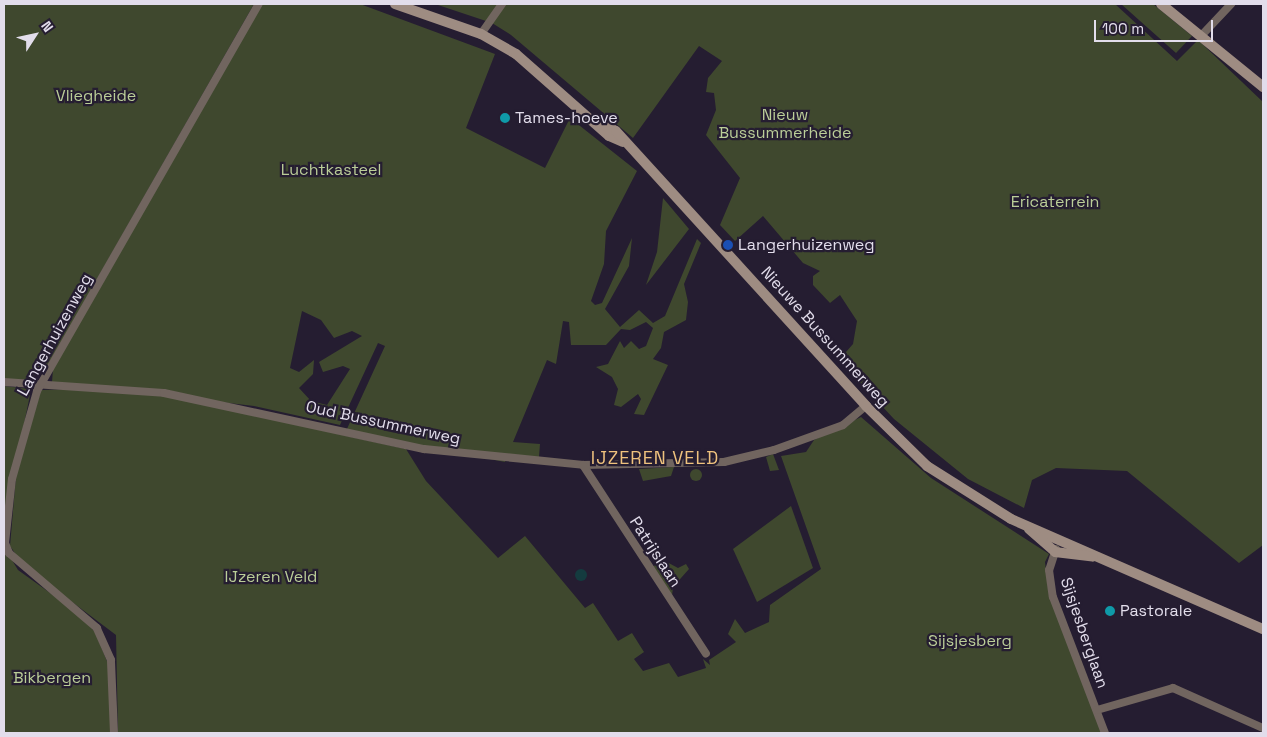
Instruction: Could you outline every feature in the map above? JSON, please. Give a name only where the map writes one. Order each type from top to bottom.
[{"type":"main road","name":"Nieuwe Bussummerweg","points":[[395,4],[481,34],[516,54],[597,121],[609,136],[623,142],[706,227],[866,406],[959,490],[1027,526],[1058,547]]},
{"type":"main road","points":[[1161,4],[1263,87]]},
{"type":"main road","points":[[1058,547],[1100,558],[1161,580],[1263,629]]},
{"type":"street","name":"Langerhuizenweg","points":[[114,733],[111,660],[97,628],[21,568],[5,543],[12,479],[40,385],[258,4]]},
{"type":"street","points":[[481,34],[502,4]]},
{"type":"street","points":[[1201,36],[1231,4]]},
{"type":"street","name":"Oud Bussummerweg","points":[[4,382],[164,393],[424,449],[583,465],[724,462],[774,450],[843,425],[866,406]]},
{"type":"street","name":"Patrijslaan","points":[[583,465],[706,654]]},
{"type":"street","name":"Sijsjesberglaan","points":[[1058,547],[1050,583],[1105,733]]},
{"type":"street","points":[[1097,710],[1173,688],[1263,728]]},
{"type":"green space","name":"Vliegheide","points":[[4,4],[254,4],[45,370],[28,380],[4,379]]},
{"type":"green space","name":"Luchtkasteel","points":[[262,4],[360,4],[495,54],[466,128],[545,168],[570,118],[637,171],[606,231],[604,264],[591,301],[595,305],[602,303],[632,238],[629,266],[605,309],[620,327],[639,310],[653,323],[665,316],[697,239],[701,243],[684,284],[688,302],[686,320],[664,332],[661,348],[653,359],[668,365],[644,415],[634,414],[641,399],[638,394],[621,407],[614,405],[618,389],[612,377],[596,367],[608,364],[620,341],[624,348],[631,341],[639,349],[646,346],[653,328],[646,322],[630,330],[621,329],[606,345],[571,345],[569,322],[563,321],[556,364],[547,360],[513,442],[540,444],[539,457],[508,454],[505,462],[346,431],[385,346],[378,343],[340,425],[254,406],[52,382],[53,369]],"holes":[[[302,311],[321,320],[334,338],[352,331],[362,336],[319,362],[323,372],[343,366],[350,369],[327,405],[311,401],[299,388],[313,374],[314,360],[299,372],[290,368]]]},
{"type":"green space","name":"Ericaterrein","points":[[435,4],[1115,4],[1177,61],[1198,40],[1263,102],[1263,545],[1239,563],[1127,471],[1056,468],[1032,480],[1024,508],[968,479],[894,419],[839,360],[853,344],[857,321],[840,295],[830,303],[813,285],[813,276],[820,271],[803,263],[763,216],[735,241],[720,225],[740,178],[706,135],[716,110],[714,93],[706,92],[708,78],[722,61],[699,46],[633,138],[511,35],[492,23]]},
{"type":"green space","points":[[1121,4],[1153,4],[1192,36],[1176,53]]},
{"type":"green space","points":[[663,198],[689,229],[646,285],[657,252]]},
{"type":"green space","points":[[4,386],[30,389],[30,395],[4,522]]},
{"type":"green space","name":"IJzeren Veld","points":[[73,389],[165,396],[406,449],[426,481],[498,558],[525,536],[585,608],[593,603],[618,641],[632,633],[644,652],[634,659],[643,671],[669,663],[678,677],[706,668],[703,659],[710,665],[709,660],[736,642],[728,634],[735,619],[745,633],[769,622],[770,605],[821,569],[781,456],[806,452],[814,440],[861,417],[931,478],[1049,554],[1045,562],[1048,587],[1103,733],[118,733],[116,635],[23,565],[10,546],[16,476],[41,390]]},
{"type":"green space","points":[[773,454],[779,470],[770,471],[766,457]]},
{"type":"green space","points":[[674,467],[671,476],[643,481],[639,469]]},
{"type":"green space","points":[[696,469],[702,475],[696,481],[690,475]]},
{"type":"green space","points":[[791,506],[813,568],[757,602],[733,549]]},
{"type":"green space","name":"Bikbergen","points":[[4,547],[18,570],[78,613],[95,632],[111,671],[110,733],[4,733]]},
{"type":"green space","points":[[665,561],[678,568],[686,564],[689,569],[673,587],[672,596],[649,568]]},
{"type":"shaded area","points":[[579,569],[583,569],[587,575],[583,581],[579,581],[575,577],[575,573]]},
{"type":"place","name":"Tames-hoeve","points":[[505,118]]},
{"type":"place","name":"Langerhuizenweg","points":[[728,245]]},
{"type":"place","name":"Pastorale","points":[[1110,611]]},
{"type":"district","name":"IJZEREN VELD","points":[[655,458]]},
{"type":"park label","name":"Nieuw Bussummerheide","points":[[785,124]]},
{"type":"park label","name":"Sijsjesberg","points":[[970,641]]}]
